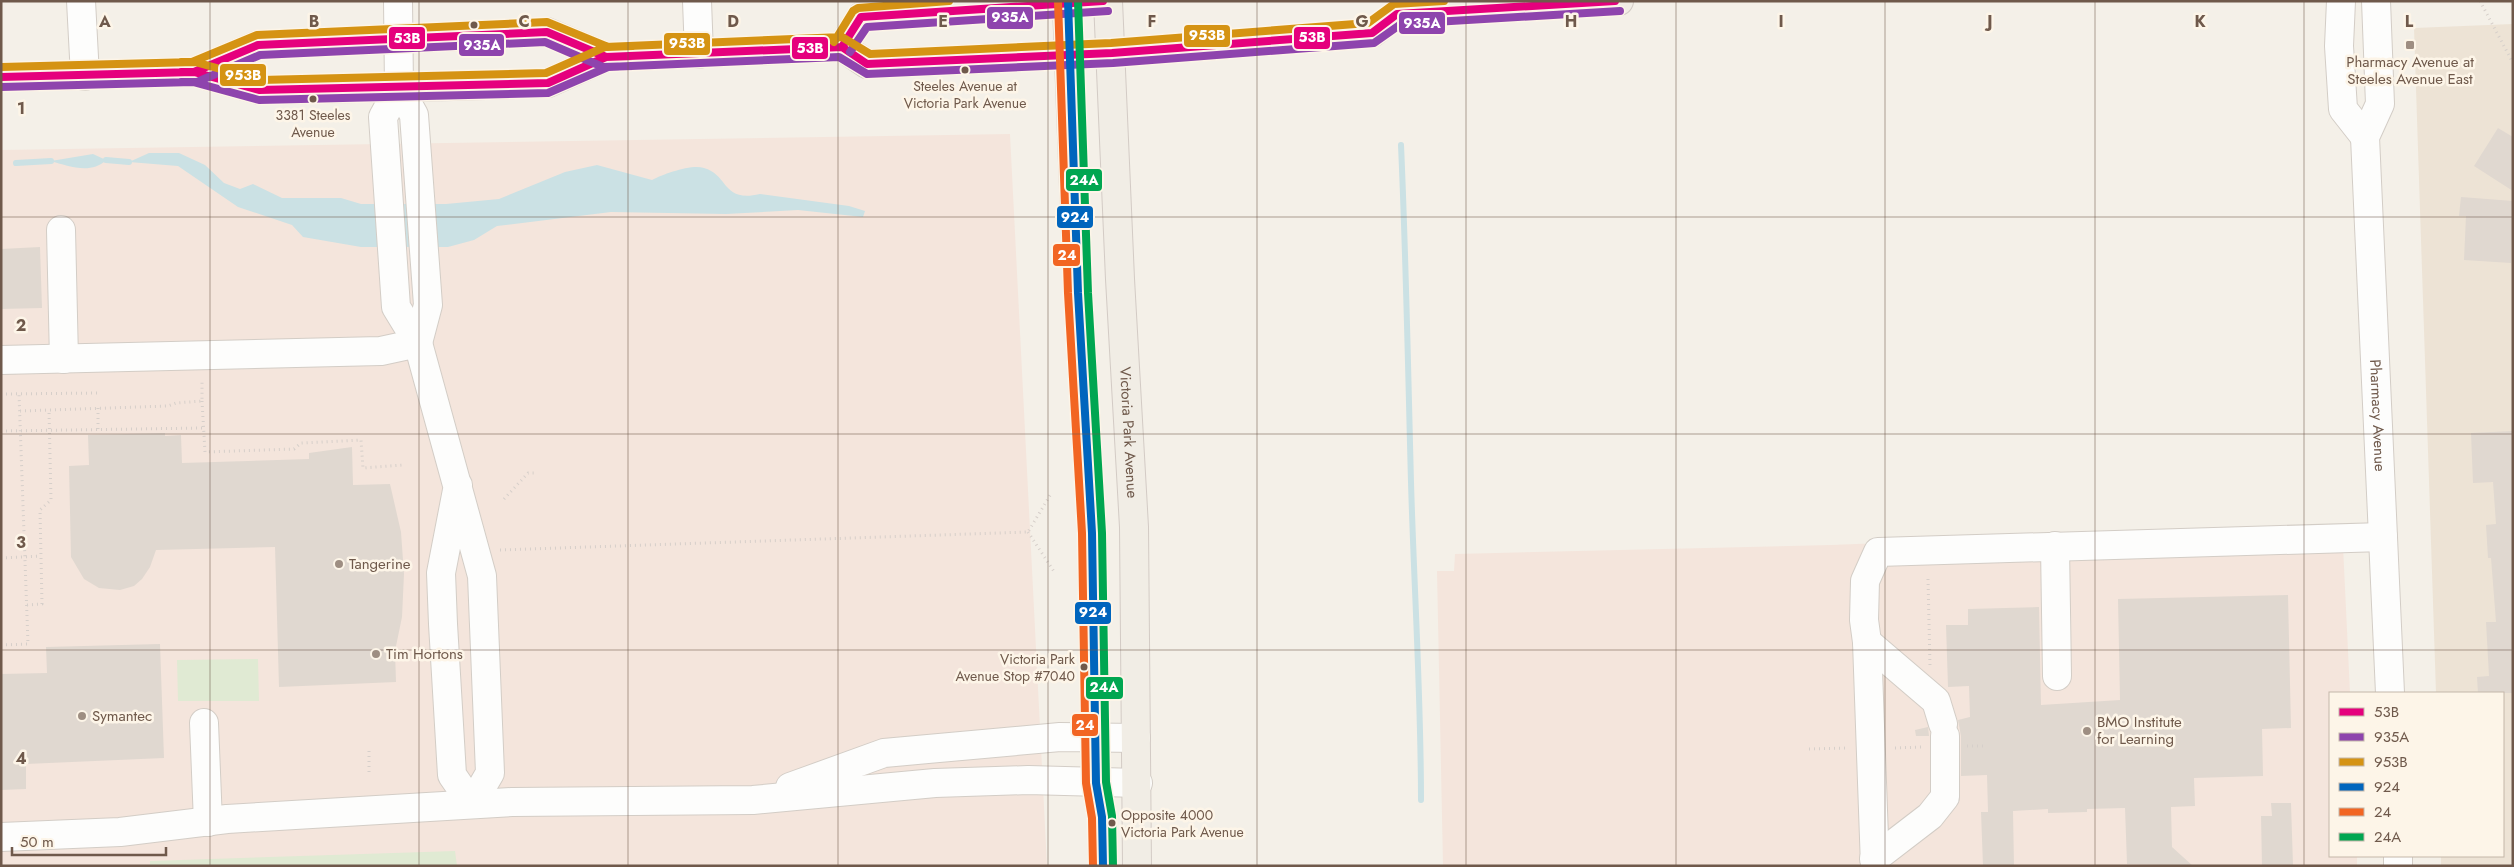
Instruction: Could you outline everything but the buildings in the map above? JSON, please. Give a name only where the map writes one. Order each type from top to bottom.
[{"type":"main road","points":[[842,47],[861,17],[1108,1]]},
{"type":"main road","name":"Victoria Park Avenue","points":[[1108,1],[1112,53],[1120,279],[1134,527],[1138,783],[1137,866]]},
{"type":"main road","points":[[1,77],[194,72],[259,90],[548,83],[606,57],[842,47],[867,64],[1112,53],[1372,33],[1388,8],[1619,1]]},
{"type":"main road","points":[[1067,3],[1078,293],[1092,533],[1096,783],[1102,817],[1104,866]]},
{"type":"main road","points":[[194,72],[258,45],[547,32],[606,57]]},
{"type":"street","points":[[81,1],[85,76]]},
{"type":"street","points":[[398,1],[399,88],[414,115],[417,187],[428,305],[418,344]]},
{"type":"street","points":[[697,1],[699,54]]},
{"type":"street","points":[[2341,1],[2339,46],[2343,109],[2365,137]]},
{"type":"street","name":"Pharmacy Avenue","points":[[2376,1],[2380,104],[2365,137],[2390,692]]},
{"type":"street","points":[[399,88],[383,117],[386,188],[396,307],[418,344],[482,576],[490,773],[472,804]]},
{"type":"street","points":[[61,230],[64,359]]},
{"type":"street","points":[[1,360],[381,351],[418,344]]},
{"type":"street","points":[[458,485],[441,573],[443,624],[452,775],[472,804]]},
{"type":"street","points":[[1874,862],[1867,642],[1864,620],[1865,581],[1878,552],[2383,537]]},
{"type":"street","points":[[2055,546],[2057,676]]},
{"type":"street","points":[[1867,642],[1936,701],[1944,730],[1945,797],[1930,816],[1874,862]]},
{"type":"street","points":[[204,723],[208,822]]},
{"type":"street","points":[[753,800],[884,753],[1060,737],[1136,738]]},
{"type":"street","points":[[1,837],[120,832],[208,822],[472,804],[753,800],[936,782],[1028,780],[1138,783]]},
{"type":"path","points":[[2480,1],[2513,63]]},
{"type":"path","points":[[202,374],[205,452],[294,449],[301,443],[361,440],[363,468],[403,465]]},
{"type":"path","points":[[1,394],[100,393]]},
{"type":"path","points":[[1,645],[28,644],[19,394]]},
{"type":"path","points":[[20,411],[168,406],[176,403],[202,401]]},
{"type":"path","points":[[98,408],[98,429]]},
{"type":"path","points":[[27,605],[42,604],[40,510],[51,500],[49,410]]},
{"type":"path","points":[[1,431],[203,428]]},
{"type":"path","points":[[504,499],[528,472],[537,473]]},
{"type":"path","points":[[1028,532],[1052,492]]},
{"type":"path","points":[[494,551],[1028,532]]},
{"type":"path","points":[[1028,532],[1055,573]]},
{"type":"path","points":[[1,558],[41,556]]},
{"type":"path","points":[[1926,674],[1930,669],[1928,579]]},
{"type":"path","points":[[369,751],[369,774]]},
{"type":"shaded area","points":[[2513,24],[2513,866],[2441,866],[2441,857],[2504,857],[2504,692],[2436,692],[2414,28]]},
{"type":"shaded area","points":[[1010,134],[1047,866],[1,866],[1,150]]},
{"type":"shaded area","points":[[149,153],[179,153],[205,165],[224,183],[240,189],[253,184],[282,198],[341,198],[361,204],[446,204],[499,199],[565,172],[597,165],[652,180],[678,170],[699,167],[712,171],[732,192],[739,195],[760,194],[849,206],[865,211],[863,217],[798,210],[726,214],[611,212],[497,226],[474,240],[448,247],[361,247],[303,237],[292,225],[238,207],[178,166],[129,162]]},
{"type":"shaded area","points":[[93,154],[106,160],[100,165],[86,168],[72,167],[51,161]]},
{"type":"shaded area","points":[[2342,525],[2350,692],[2329,692],[2329,857],[2357,857],[2357,866],[1443,866],[1437,571],[1454,571],[1455,554],[1831,545]]},
{"type":"green space","points":[[258,659],[259,701],[178,701],[177,660]]},
{"type":"green space","points":[[455,851],[457,866],[150,866],[150,861]]},
{"type":"waterway","points":[[1401,145],[1421,800]]},
{"type":"waterway","points":[[106,160],[129,162]]},
{"type":"waterway","points":[[16,163],[51,161]]},
{"type":"transit line","name":"953B","points":[[834,42],[853,11],[858,8],[949,1]]},
{"type":"transit line","name":"24","points":[[1058,1],[1068,293],[1082,533],[1086,783],[1092,818],[1093,866]]},
{"type":"transit line","name":"924","points":[[1068,1],[1078,293],[1092,533],[1096,783],[1102,817],[1103,866]]},
{"type":"transit line","name":"24A","points":[[1078,1],[1088,293],[1102,533],[1106,782],[1112,816],[1113,866]]},
{"type":"transit line","name":"53B","points":[[842,47],[861,17],[1103,1]]},
{"type":"transit line","name":"953B","points":[[1,67],[195,62],[260,80],[546,73],[605,47],[842,37],[870,54],[1111,43],[1368,23],[1394,4],[1444,1]]},
{"type":"transit line","name":"53B","points":[[1,77],[194,72],[259,90],[548,83],[606,57],[842,47],[867,64],[1112,53],[1372,33],[1397,14],[1615,1]]},
{"type":"transit line","name":"935A","points":[[850,52],[867,27],[1108,11]]},
{"type":"transit line","name":"935A","points":[[1,87],[193,82],[259,100],[548,93],[608,67],[839,57],[867,74],[1113,63],[1374,43],[1401,24],[1620,11]]},
{"type":"transit line","name":"953B","points":[[181,62],[192,62],[257,35],[547,22],[608,47],[633,46]]},
{"type":"transit line","name":"53B","points":[[181,72],[194,72],[258,45],[547,32],[606,57],[633,56]]},
{"type":"transit line","name":"935A","points":[[181,82],[197,82],[260,55],[545,42],[603,67],[633,66]]},
{"type":"place","name":"Pharmacy Avenue at Steeles Avenue East","points":[[2410,45]]},
{"type":"place","name":"Steeles Avenue at Victoria Park Avenue","points":[[965,70]]},
{"type":"place","name":"3381 Steeles Avenue","points":[[313,99]]},
{"type":"place","name":"Tangerine","points":[[339,564]]},
{"type":"place","name":"Tim Hortons","points":[[376,654]]},
{"type":"place","name":"Victoria Park Avenue Stop #7040","points":[[1084,667]]},
{"type":"place","name":"Symantec","points":[[82,716]]},
{"type":"place","name":"BMO Institute for Learning","points":[[2087,731]]},
{"type":"place","name":"Opposite 4000 Victoria Park Avenue","points":[[1112,823]]}]
